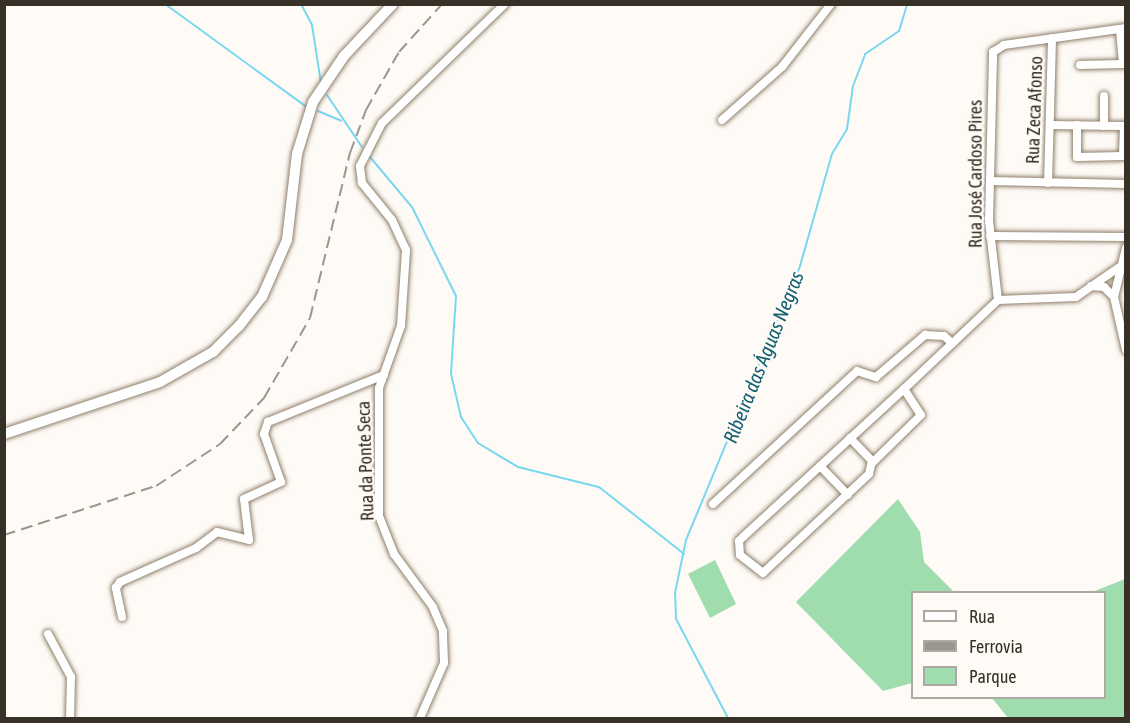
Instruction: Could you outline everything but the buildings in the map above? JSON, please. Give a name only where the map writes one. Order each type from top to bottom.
[{"type":"main road","points":[[4,434],[160,382],[213,352],[240,326],[267,287],[287,240],[302,131],[326,80],[393,4]]},
{"type":"street","name":"Rua da Ponte Seca","points":[[420,718],[439,677],[446,646],[433,607],[394,554],[379,516],[384,375],[401,326],[406,250],[392,220],[362,183],[360,166],[382,123],[505,4]]},
{"type":"street","points":[[722,120],[774,74],[831,4]]},
{"type":"street","points":[[1052,38],[1123,29],[1122,64],[1080,64]]},
{"type":"street","name":"Rua José Cardoso Pires","points":[[998,300],[990,236],[995,48],[1052,38]]},
{"type":"street","name":"Rua Zeca Afonso","points":[[1048,183],[1052,38]]},
{"type":"street","points":[[1104,96],[1104,126]]},
{"type":"street","points":[[1050,125],[1077,125],[1124,126],[1123,156],[1077,157],[1077,125]]},
{"type":"street","points":[[990,182],[1125,184]]},
{"type":"street","points":[[990,236],[1125,237]]},
{"type":"street","points":[[1125,249],[1113,297],[1125,350]]},
{"type":"street","points":[[904,389],[921,415],[872,464],[848,495],[764,573],[740,555],[739,541],[998,300],[1076,297],[1121,266]]},
{"type":"street","points":[[1091,286],[1104,287],[1113,297]]},
{"type":"street","points":[[713,504],[857,371],[876,376],[925,335],[944,336],[952,343]]},
{"type":"street","points":[[122,617],[116,588],[120,582],[196,548],[217,532],[249,540],[244,499],[281,482],[264,434],[268,422],[384,375]]},
{"type":"street","points":[[850,438],[872,464]]},
{"type":"street","points":[[820,466],[848,495]]},
{"type":"street","points":[[48,634],[71,677],[70,718]]},
{"type":"green space","points":[[898,499],[920,532],[924,562],[953,591],[911,591],[911,683],[883,691],[796,602]]},
{"type":"green space","points":[[715,560],[736,604],[710,618],[688,574]]},
{"type":"green space","points":[[1125,579],[1125,718],[1008,718],[993,699],[1106,699],[1106,591],[1095,591]]},
{"type":"waterway","points":[[165,4],[307,107]]},
{"type":"waterway","points":[[301,4],[312,25],[321,83]]},
{"type":"waterway","name":"Ribeira das Águas Negras","points":[[728,718],[676,619],[675,593],[686,540],[800,266],[832,154],[847,129],[853,86],[865,54],[899,31],[907,4]]},
{"type":"waterway","points":[[327,95],[362,147]]},
{"type":"waterway","points":[[318,111],[341,121]]},
{"type":"waterway","points":[[370,157],[412,207],[456,296],[451,374],[461,417],[478,443],[518,467],[599,487],[684,554]]},
{"type":"railway","points":[[4,535],[156,486],[220,444],[264,398],[310,318],[350,153],[366,110],[399,52],[442,4]]}]
